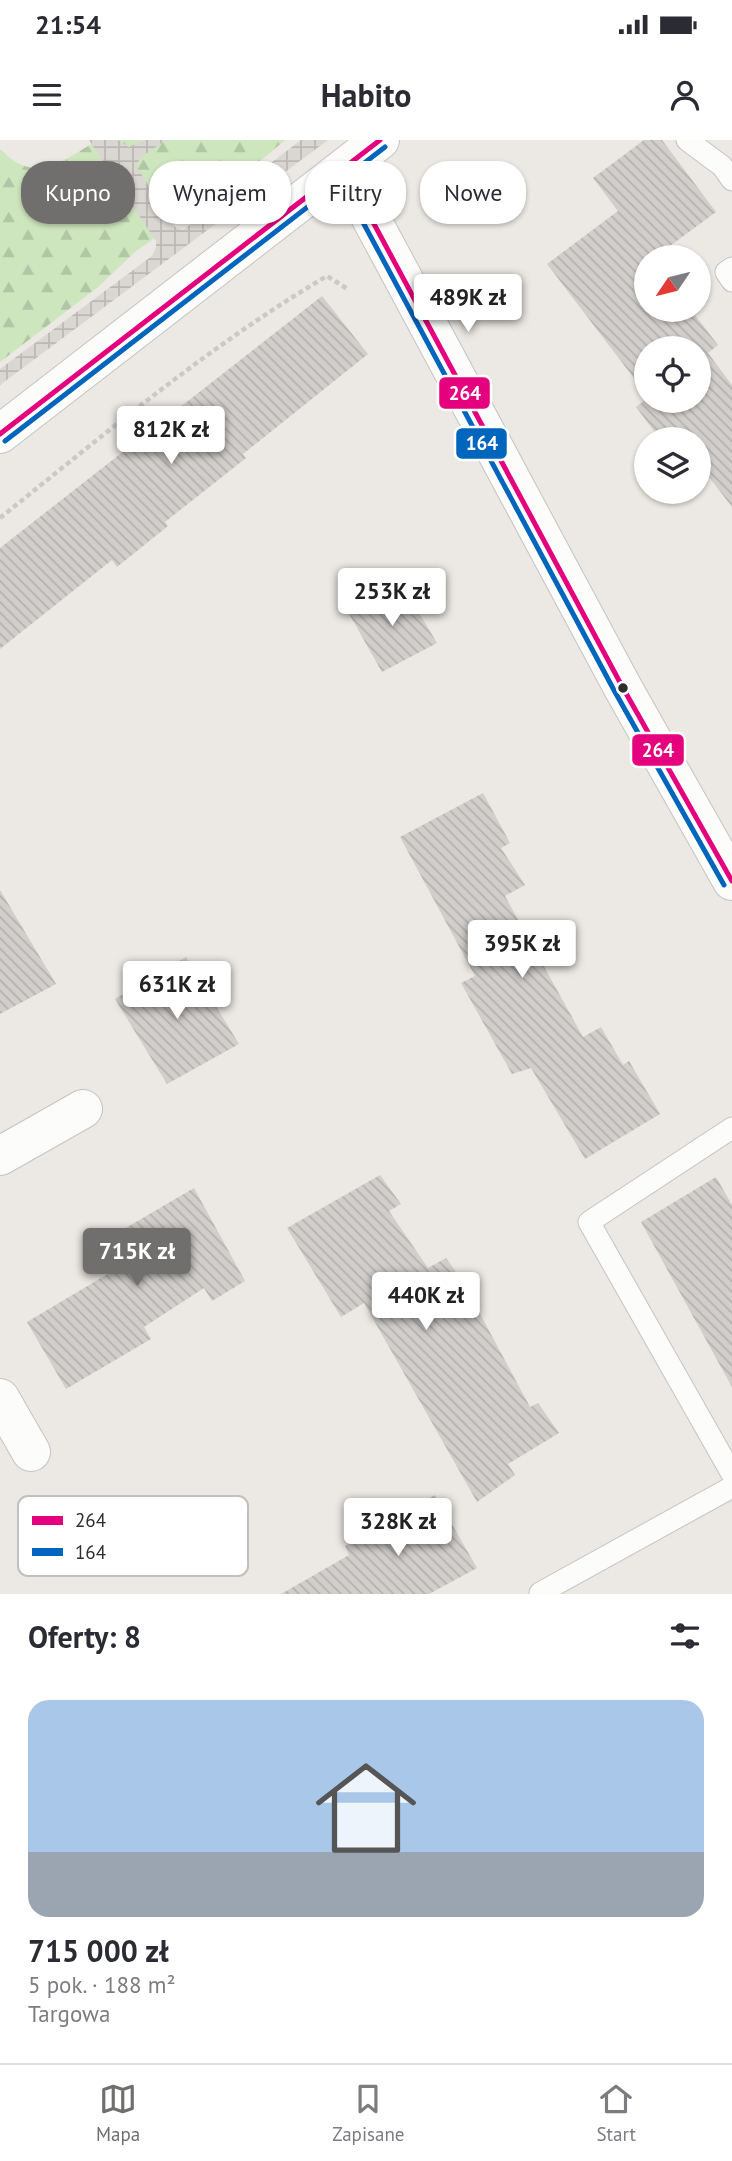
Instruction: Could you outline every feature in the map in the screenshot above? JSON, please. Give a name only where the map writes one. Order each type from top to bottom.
[{"type":"street","points":[[353,161],[380,140]]},
{"type":"street","points":[[0,434],[305,198]]},
{"type":"street","points":[[374,224],[617,676],[732,881]]},
{"type":"street","points":[[0,1156],[83,1109]]},
{"type":"street","points":[[0,1398],[31,1452]]},
{"type":"lane","points":[[687,140],[722,166],[732,180]]},
{"type":"lane","points":[[732,268],[726,272],[732,281]]},
{"type":"lane","points":[[732,1128],[589,1222],[732,1474]]},
{"type":"lane","points":[[540,1593],[732,1487]]},
{"type":"path","points":[[0,518],[169,384],[290,298],[327,276],[349,290]]},
{"type":"green space","points":[[99,140],[285,140],[260,161],[149,161],[149,224],[175,224],[136,251],[98,287],[0,362],[0,149],[21,164],[21,224],[135,224],[135,161],[63,161]]},
{"type":"shaded area","points":[[89,140],[118,140],[129,147],[143,140],[166,140],[141,157],[136,166],[149,186],[149,224],[173,224],[183,230],[191,224],[216,224],[0,385],[0,369],[152,256],[156,248],[156,241],[135,209],[135,161],[103,161]]},
{"type":"shaded area","points":[[301,140],[328,140],[291,168],[291,161],[273,161]]},
{"type":"building","points":[[644,140],[662,140],[716,212],[671,245],[634,245],[634,322],[700,322],[718,345],[711,351],[711,336],[634,336],[634,378],[547,264],[618,211],[593,178]]},
{"type":"building","points":[[322,296],[368,354],[243,454],[246,458],[165,522],[168,526],[117,567],[112,560],[0,649],[0,548]]},
{"type":"building","points":[[711,357],[732,385],[732,507],[711,480],[711,427],[651,427],[640,413],[711,413]]},
{"type":"building","points":[[403,586],[437,643],[382,672],[348,612]]},
{"type":"building","points":[[483,793],[510,843],[501,848],[525,885],[505,896],[583,1037],[601,1027],[623,1065],[629,1061],[660,1114],[585,1159],[531,1068],[512,1074],[461,983],[475,976],[400,837]]},
{"type":"building","points":[[0,890],[56,984],[0,1014]]},
{"type":"building","points":[[186,957],[239,1044],[167,1084],[115,999]]},
{"type":"building","points":[[380,1175],[401,1204],[389,1211],[428,1268],[446,1258],[463,1282],[530,1407],[538,1403],[559,1433],[508,1464],[515,1475],[477,1502],[364,1303],[341,1317],[287,1228]]},
{"type":"building","points":[[716,1177],[732,1205],[732,1387],[641,1222]]},
{"type":"building","points":[[194,1188],[245,1281],[212,1301],[204,1288],[144,1327],[151,1339],[66,1389],[27,1322],[116,1269],[100,1243]]},
{"type":"building","points":[[435,1495],[477,1568],[429,1594],[281,1594],[349,1555],[345,1546]]},
{"type":"transit line","name":"264","points":[[0,434],[380,140]]},
{"type":"transit line","name":"164","points":[[5,441],[385,147]]},
{"type":"transit line","name":"164","points":[[364,224],[615,692],[724,885]]},
{"type":"transit line","name":"264","points":[[374,224],[623,688],[732,881]]}]
